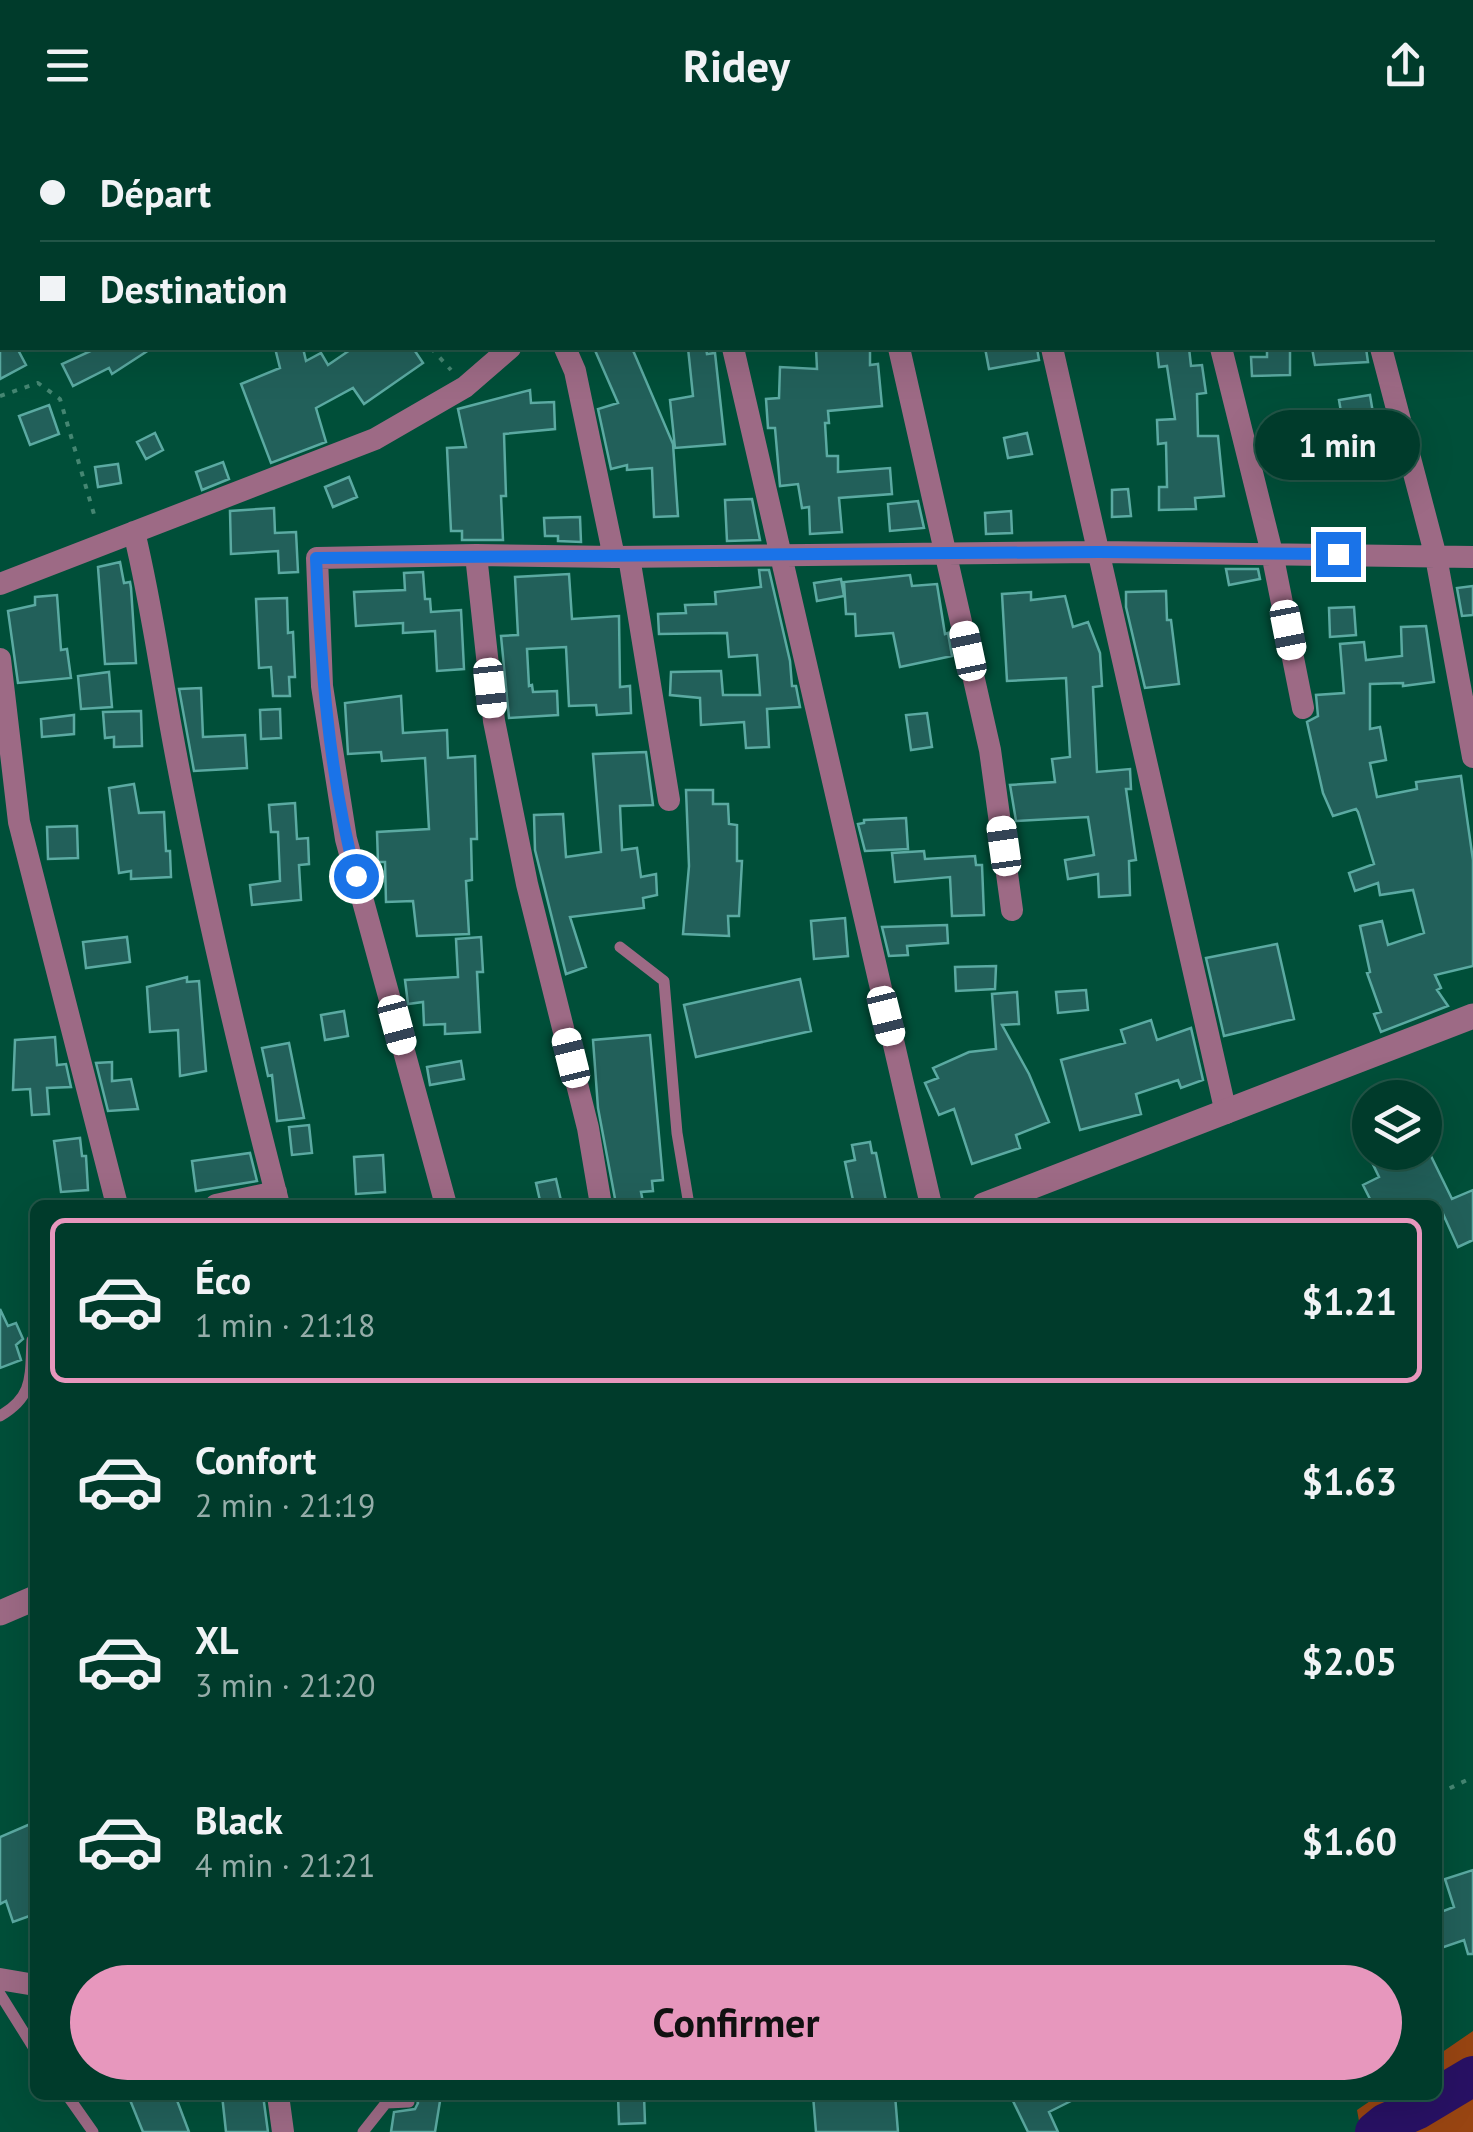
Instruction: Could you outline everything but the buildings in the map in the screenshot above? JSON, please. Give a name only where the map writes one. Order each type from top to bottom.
[{"type":"street","points":[[0,584],[375,439],[465,387],[508,350]]},
{"type":"street","points":[[566,350],[576,371],[621,557],[669,800]]},
{"type":"street","points":[[732,350],[930,1200]]},
{"type":"street","points":[[899,350],[990,750],[1012,910]]},
{"type":"street","points":[[1052,350],[1226,1113]]},
{"type":"street","points":[[1222,350],[1272,553],[1303,708]]},
{"type":"street","points":[[1382,350],[1436,557],[1473,757]]},
{"type":"street","points":[[134,532],[151,603],[170,727],[209,914],[277,1198]]},
{"type":"street","points":[[445,1200],[346,839],[322,686],[316,558],[1099,552],[1473,557]]},
{"type":"street","points":[[476,555],[494,721],[527,884],[588,1128],[600,1200]]},
{"type":"street","points":[[0,660],[20,822],[116,1200]]},
{"type":"street","points":[[997,1200],[1473,1016]]},
{"type":"street","points":[[0,1613],[30,1600]]},
{"type":"street","points":[[0,1979],[30,1985]]},
{"type":"street","points":[[279,2100],[284,2132]]},
{"type":"lane","points":[[620,947],[664,980],[677,1133],[688,1200]]},
{"type":"lane","points":[[0,1416],[18,1405],[29,1386],[30,1371]]},
{"type":"lane","points":[[0,1994],[30,2042]]},
{"type":"lane","points":[[71,2100],[93,2132]]},
{"type":"lane","points":[[363,2132],[386,2103],[409,2102]]},
{"type":"path","points":[[433,350],[465,387]]},
{"type":"path","points":[[0,396],[38,384],[60,399],[103,544]]},
{"type":"path","points":[[1442,1792],[1473,1777]]},
{"type":"shaded area","points":[[1473,2031],[1473,2132],[1361,2132],[1357,2110],[1372,2100],[1442,2100],[1442,2052]]},
{"type":"waterway","points":[[1442,2094],[1473,2076]]},
{"type":"waterway","points":[[1375,2132],[1433,2100]]},
{"type":"route","points":[[356,876],[346,839],[322,686],[316,558],[1338,554]]}]
